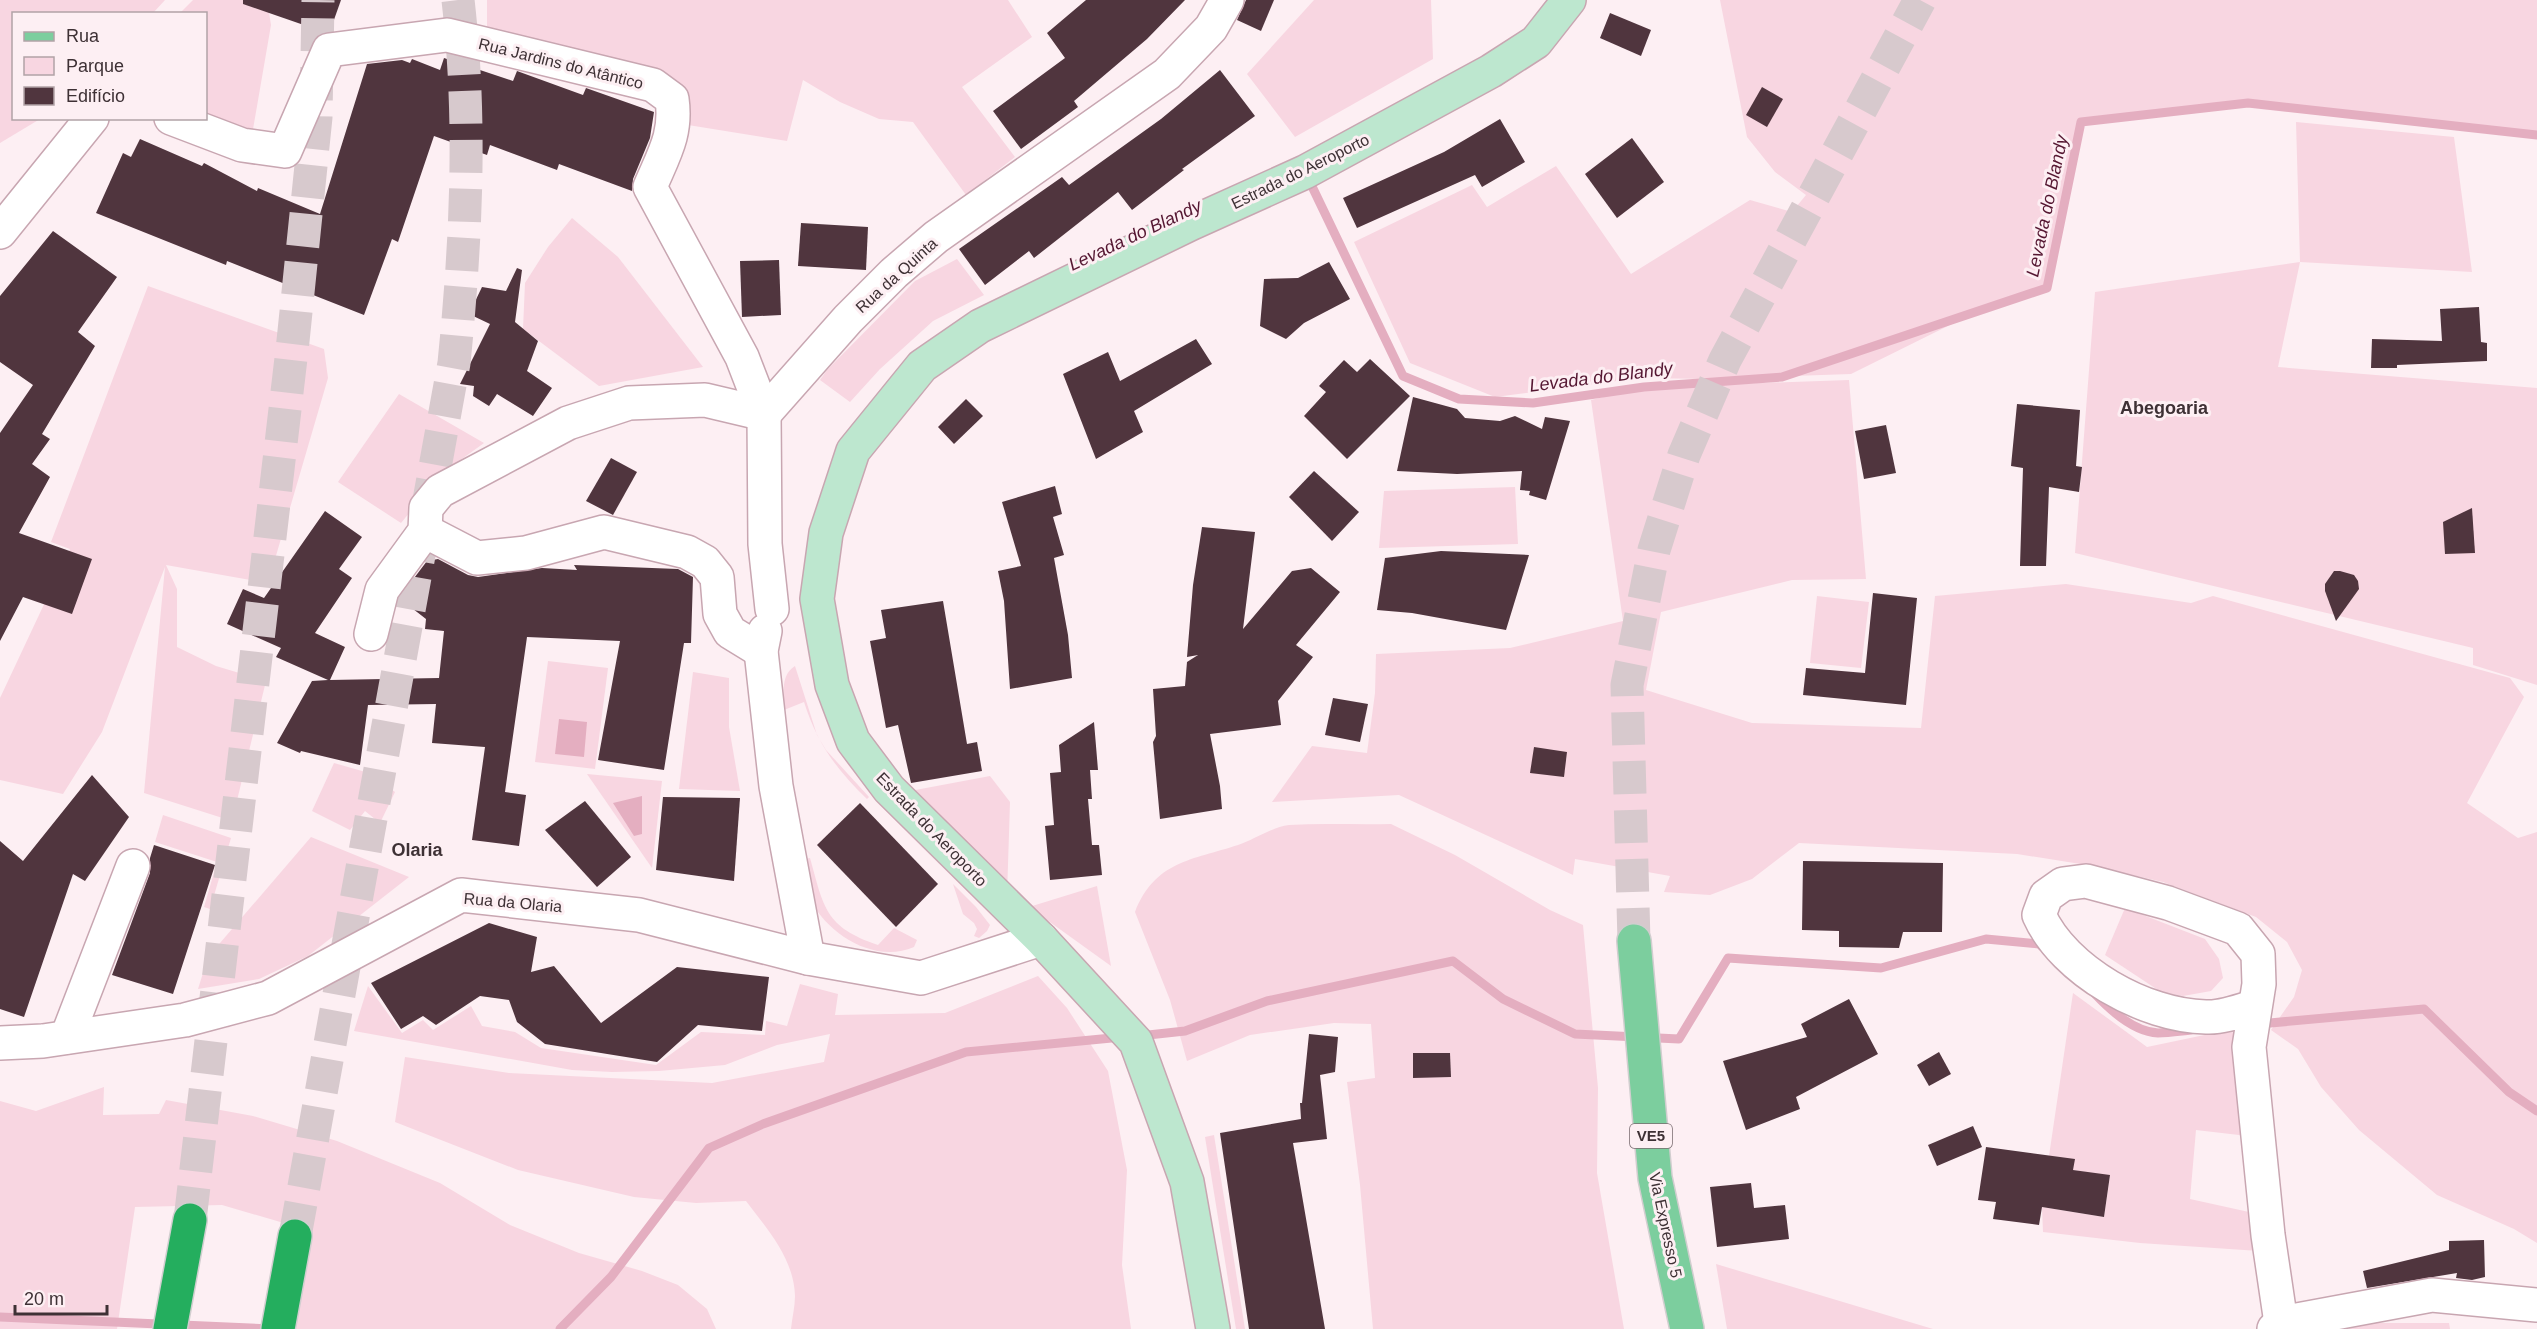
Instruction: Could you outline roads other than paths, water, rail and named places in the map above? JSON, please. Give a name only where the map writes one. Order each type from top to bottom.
[{"type":"highway","points":[[170,1329],[190,1220]]},
{"type":"highway","points":[[280,1316],[295,1236]]},
{"type":"main road","name":"Estrada do Aeroporto","points":[[1213,1329],[1187,1182],[1136,1042],[1041,939],[889,789],[853,741],[832,685],[817,600],[826,532],[853,451],[922,366],[980,326],[1192,223],[1305,172],[1491,71],[1536,42],[1569,0]]},
{"type":"main road","name":"Via Expresso 5","points":[[1634,941],[1654,1178],[1688,1329]]},
{"type":"street","name":"Rua da Quinta","points":[[764,414],[848,319],[894,273],[936,237],[1167,74],[1211,28],[1227,0]]},
{"type":"street","name":"Rua Jardins do Atântico","points":[[176,120],[242,145],[285,151],[329,50],[447,35],[653,86],[672,99],[675,118],[673,132],[650,187],[742,357],[764,414]]},
{"type":"street","points":[[0,232],[90,120]]},
{"type":"street","points":[[370,634],[382,590],[425,531],[426,508],[440,491],[568,423],[629,403],[705,400],[764,414],[765,544],[772,609],[761,651],[776,786],[808,958]]},
{"type":"street","points":[[425,531],[477,558],[526,553],[604,532],[687,552],[705,562],[717,577],[720,614],[730,632],[761,651]]},
{"type":"street","points":[[772,609],[817,600]]},
{"type":"street","points":[[67,1037],[133,866]]},
{"type":"street","points":[[2255,1006],[2208,1017],[2181,1015],[2152,1008],[2112,988],[2060,948],[2045,929],[2039,915],[2046,896],[2062,884],[2085,881],[2168,903],[2238,929],[2258,954],[2259,984],[2249,1047],[2278,1326],[2432,1296],[2537,1305]]},
{"type":"street","name":"Rua da Olaria","points":[[0,1043],[43,1041],[185,1020],[268,998],[461,895],[639,915],[808,958],[921,978],[1041,939]]},
{"type":"waterway","name":"Levada do Blandy","points":[[1307,176],[1403,376],[1459,399],[1533,403],[1644,387],[1782,377],[2047,288],[2081,122],[2248,103],[2537,135]]},
{"type":"waterway","points":[[1139,1036],[1185,1031],[1267,1001],[1453,961],[1503,999],[1575,1034],[1679,1039],[1728,958],[1881,968],[1986,939],[2039,944],[2045,949]]},
{"type":"waterway","points":[[2095,994],[2116,1014],[2140,1029],[2158,1033],[2191,1030]]},
{"type":"waterway","points":[[2259,1024],[2424,1009],[2509,1092],[2537,1111]]},
{"type":"waterway","points":[[560,1329],[611,1277],[709,1148],[763,1124],[966,1052],[1122,1037]]},
{"type":"waterway","points":[[0,1317],[272,1329]]},
{"type":"tunnel","points":[[190,1220],[293,341],[316,117],[318,0]]},
{"type":"tunnel","points":[[295,1236],[454,363],[462,273],[466,182],[465,91],[458,0]]},
{"type":"tunnel","points":[[1634,941],[1627,685],[1654,550],[1684,455],[1725,360],[1920,0]]},
{"type":"district","name":"Abegoaria","points":[[2164,408]]},
{"type":"district","name":"Olaria","points":[[417,850]]}]
